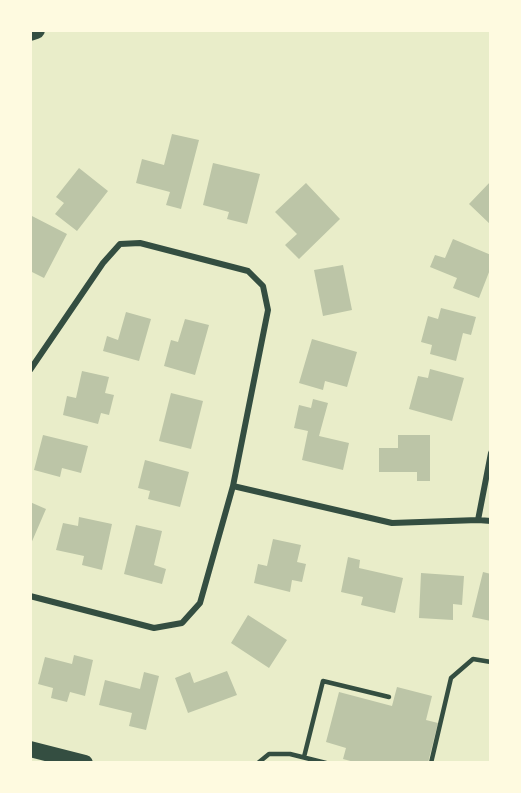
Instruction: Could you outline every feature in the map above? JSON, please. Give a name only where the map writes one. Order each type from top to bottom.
[{"type":"highway","points":[[30,32],[36,30]]},
{"type":"highway","points":[[30,749],[85,763]]},
{"type":"street","points":[[30,370],[103,263],[120,244],[140,243],[248,271],[263,286],[268,310],[233,486],[200,603],[182,623],[154,628],[30,596]]},
{"type":"street","points":[[478,520],[491,453]]},
{"type":"street","points":[[233,486],[392,523],[491,521]]},
{"type":"lane","points":[[431,763],[451,678],[473,659],[491,662]]},
{"type":"lane","points":[[304,757],[323,681],[389,697]]},
{"type":"lane","points":[[258,763],[269,754],[290,754],[326,763]]},
{"type":"building","points":[[172,134],[199,140],[181,209],[166,205],[170,192],[136,183],[142,159],[164,165]]},
{"type":"building","points":[[213,163],[260,174],[247,224],[227,219],[229,212],[203,205]]},
{"type":"building","points":[[79,168],[108,191],[77,231],[55,214],[64,203],[56,197]]},
{"type":"building","points":[[491,181],[491,225],[469,204]]},
{"type":"building","points":[[306,183],[340,219],[299,259],[285,245],[297,234],[275,212]]},
{"type":"building","points":[[30,215],[67,234],[44,278],[30,271]]},
{"type":"building","points":[[453,239],[491,255],[491,267],[479,298],[453,288],[457,278],[430,267],[435,255],[445,258]]},
{"type":"building","points":[[343,265],[352,310],[323,316],[314,270]]},
{"type":"building","points":[[441,308],[476,317],[471,335],[463,333],[456,361],[430,354],[432,345],[421,342],[428,316],[438,319]]},
{"type":"building","points":[[126,312],[151,319],[139,361],[103,351],[107,336],[118,340]]},
{"type":"building","points":[[185,319],[209,325],[195,375],[164,366],[171,340],[178,342]]},
{"type":"building","points":[[312,339],[357,352],[347,387],[325,381],[323,390],[299,383]]},
{"type":"building","points":[[430,369],[464,378],[452,421],[409,409],[418,376],[428,378]]},
{"type":"building","points":[[82,371],[109,377],[105,393],[114,395],[109,415],[101,413],[98,424],[63,415],[67,396],[76,398]]},
{"type":"building","points":[[171,393],[203,401],[191,449],[159,441]]},
{"type":"building","points":[[313,399],[328,403],[319,436],[349,443],[343,470],[302,460],[308,431],[294,428],[299,405],[311,408]]},
{"type":"building","points":[[43,435],[88,446],[81,473],[62,468],[60,477],[34,470]]},
{"type":"building","points":[[398,435],[430,435],[430,481],[417,481],[417,472],[379,472],[379,448],[398,448]]},
{"type":"building","points":[[145,460],[189,472],[180,507],[148,499],[150,491],[138,488]]},
{"type":"building","points":[[30,502],[46,509],[30,546]]},
{"type":"building","points":[[79,517],[112,524],[102,570],[82,565],[84,556],[56,550],[63,523],[78,526]]},
{"type":"building","points":[[136,525],[162,531],[154,565],[166,569],[162,584],[124,574]]},
{"type":"building","points":[[273,539],[301,545],[297,562],[306,564],[302,582],[292,580],[290,592],[254,583],[258,564],[267,566]]},
{"type":"building","points":[[348,557],[360,560],[359,568],[403,578],[395,613],[361,605],[363,597],[341,592]]},
{"type":"building","points":[[483,572],[491,574],[491,621],[472,617]]},
{"type":"building","points":[[421,573],[464,576],[462,605],[453,604],[453,620],[419,618]]},
{"type":"building","points":[[248,615],[287,640],[269,668],[231,643]]},
{"type":"building","points":[[74,655],[93,660],[85,696],[70,692],[67,702],[51,698],[53,688],[38,684],[45,657],[72,664]]},
{"type":"building","points":[[227,671],[237,695],[188,713],[175,678],[190,672],[194,683]]},
{"type":"building","points":[[144,672],[159,676],[146,730],[129,726],[132,713],[99,705],[105,680],[140,689]]},
{"type":"building","points":[[397,687],[432,696],[426,720],[438,723],[428,763],[358,763],[343,759],[346,748],[326,742],[339,692],[392,706]]}]
